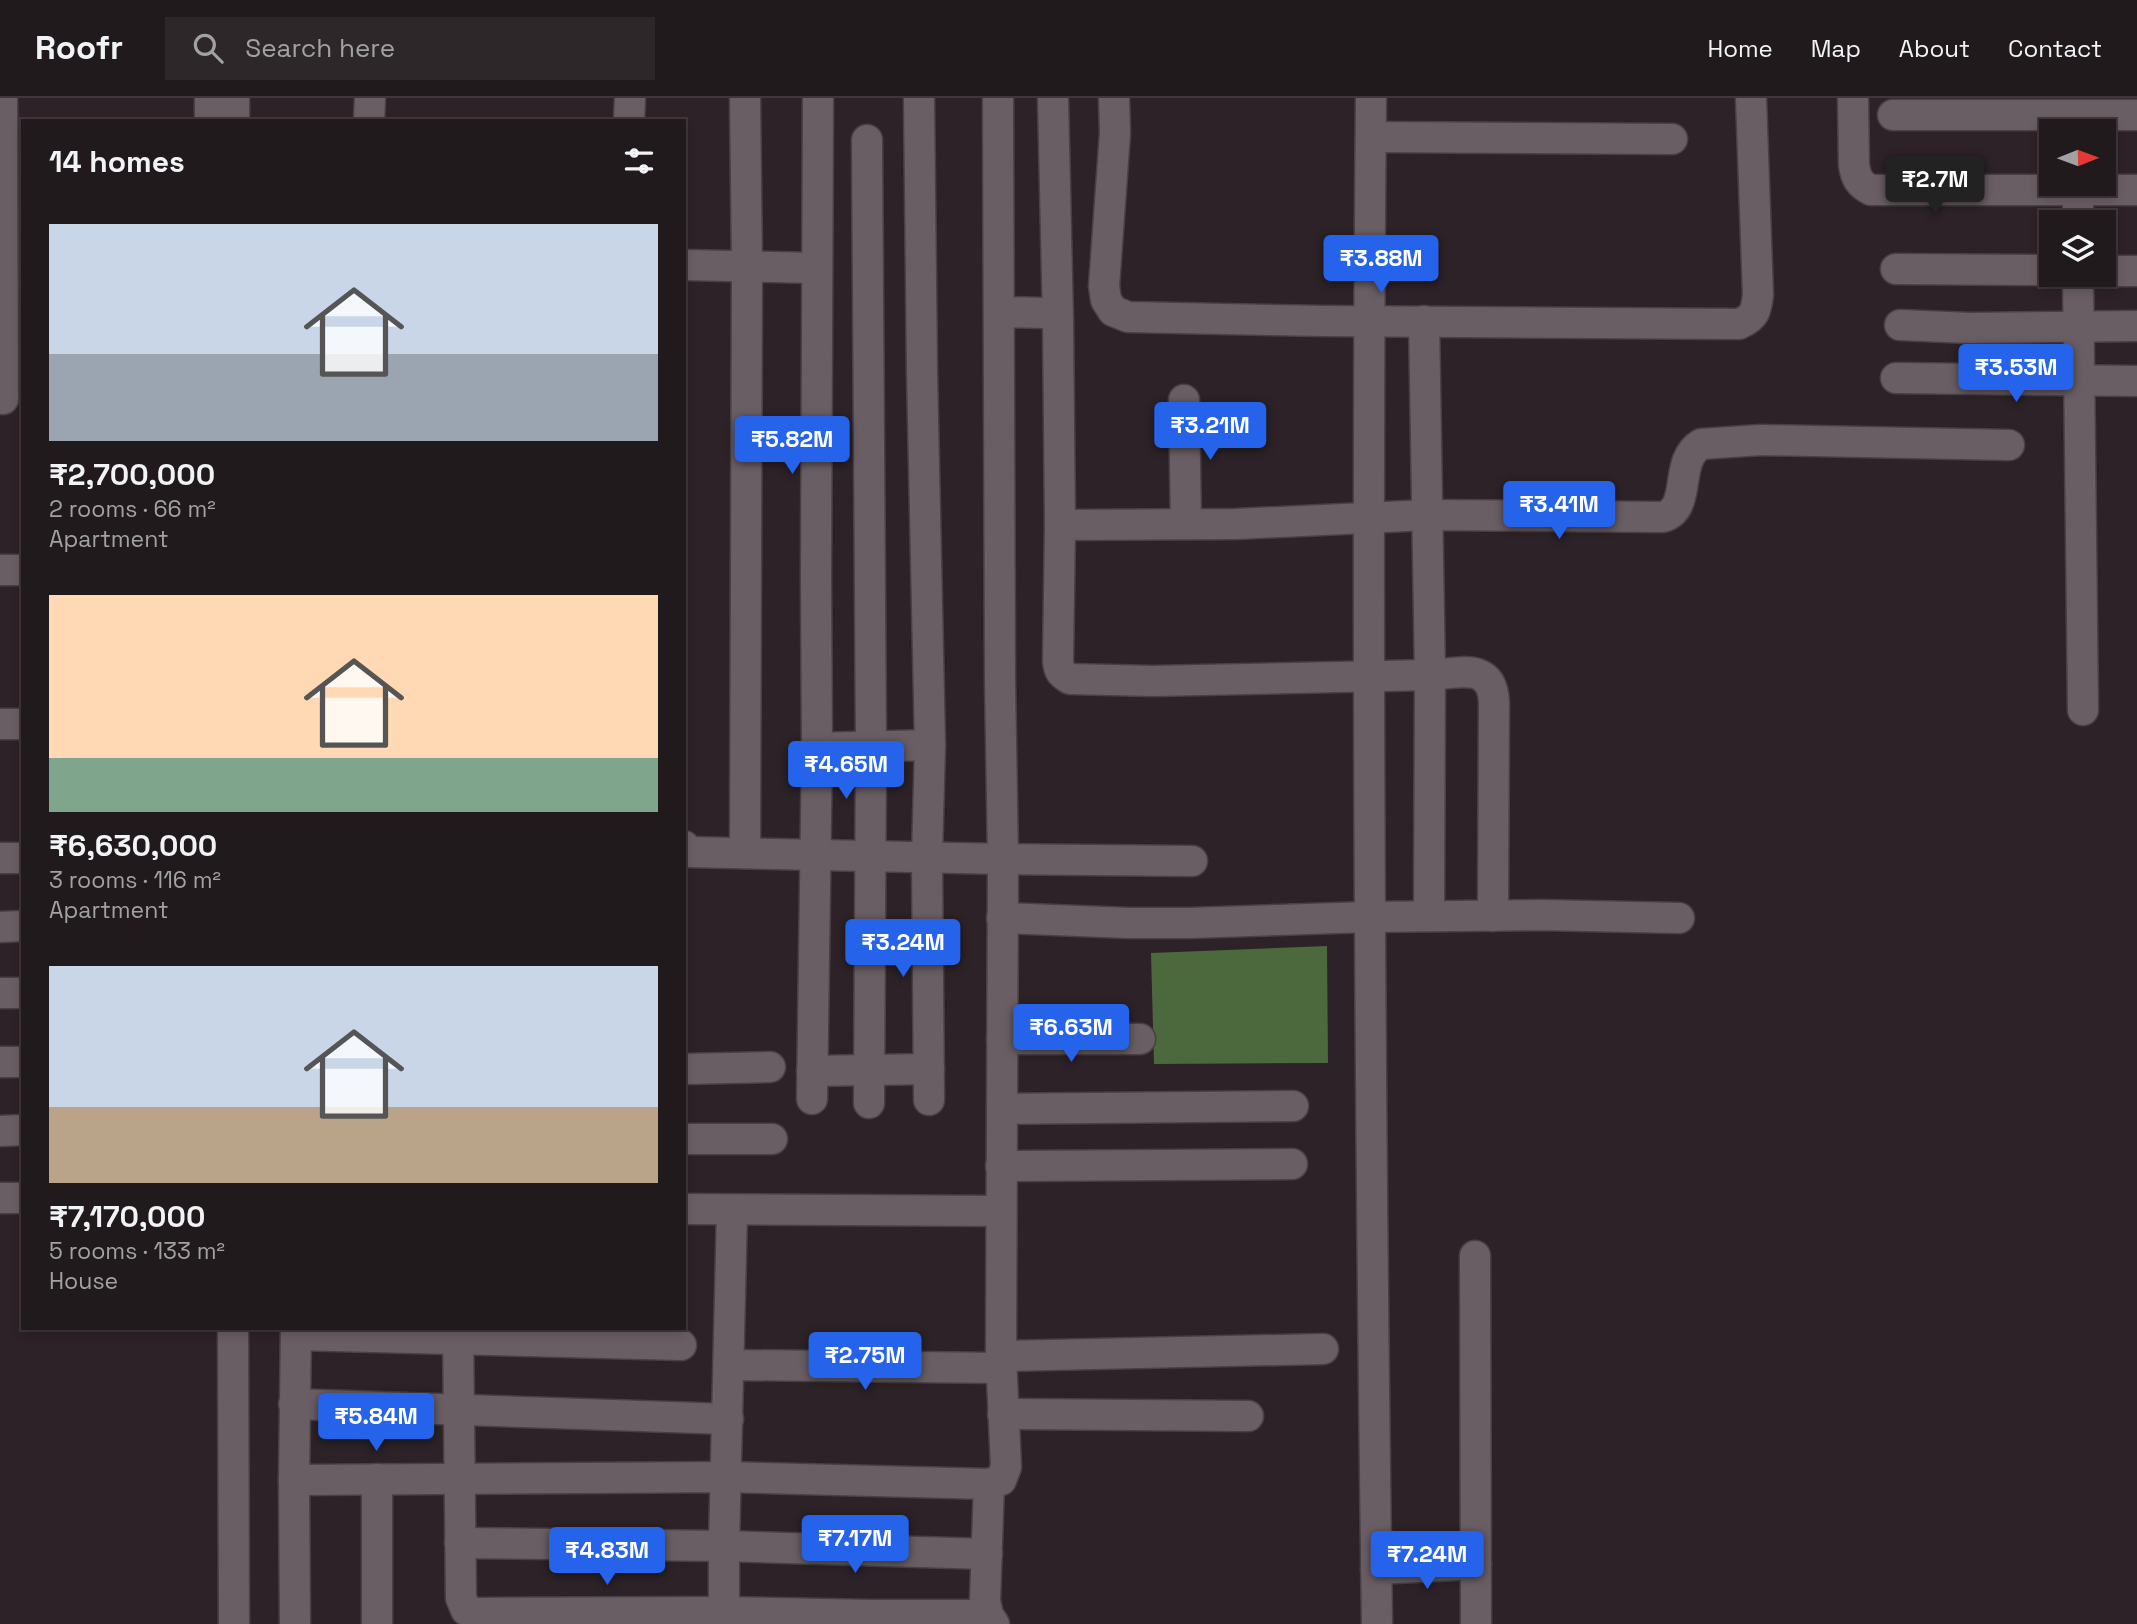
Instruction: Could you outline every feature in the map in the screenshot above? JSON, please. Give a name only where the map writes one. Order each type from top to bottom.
[{"type":"street","points":[[2,98],[13,212],[4,399]]},
{"type":"street","points":[[210,98],[210,119]]},
{"type":"street","points":[[234,98],[234,119]]},
{"type":"street","points":[[369,119],[370,98]]},
{"type":"street","points":[[629,119],[630,98]]},
{"type":"street","points":[[745,98],[745,853]]},
{"type":"street","points":[[818,98],[817,748],[812,1085],[869,1070],[929,1069]]},
{"type":"street","points":[[919,98],[929,745],[929,1100]]},
{"type":"street","points":[[294,1480],[726,1477],[989,1484],[1001,1480],[1006,1467],[1001,1362],[1003,859],[998,98]]},
{"type":"street","points":[[1053,98],[1058,321],[1059,669],[1063,675],[1070,678],[1153,681],[1474,672],[1487,677],[1493,688],[1493,916]]},
{"type":"street","points":[[1114,98],[1115,133],[1104,286],[1106,300],[1113,312],[1128,317],[1739,324],[1750,319],[1756,309],[1758,295],[1751,98]]},
{"type":"street","points":[[1371,98],[1368,917],[1377,1624]]},
{"type":"street","points":[[1853,98],[1856,176],[1859,183],[1871,190],[2039,188]]},
{"type":"street","points":[[1893,115],[2137,115]]},
{"type":"street","points":[[1371,137],[1672,139]]},
{"type":"street","points":[[867,140],[871,747],[869,1103]]},
{"type":"street","points":[[2116,189],[2137,190]]},
{"type":"street","points":[[686,265],[817,268]]},
{"type":"street","points":[[1896,268],[2039,270]]},
{"type":"street","points":[[2116,271],[2137,271]]},
{"type":"street","points":[[2078,287],[2083,710]]},
{"type":"street","points":[[999,312],[1053,314],[1058,321]]},
{"type":"street","points":[[1424,321],[1430,675],[1429,916]]},
{"type":"street","points":[[1900,326],[2137,326]]},
{"type":"street","points":[[1896,378],[2137,381]]},
{"type":"street","points":[[1184,400],[1186,524]]},
{"type":"street","points":[[1059,525],[1186,524],[1428,515],[1663,517],[1670,515],[1679,502],[1686,461],[1693,449],[1701,444],[1761,440],[2009,445]]},
{"type":"street","points":[[0,570],[21,570]]},
{"type":"street","points":[[0,724],[21,724]]},
{"type":"street","points":[[817,748],[929,745]]},
{"type":"street","points":[[686,850],[1003,859],[1192,861]]},
{"type":"street","points":[[0,858],[21,858]]},
{"type":"street","points":[[1002,918],[1129,923],[1429,916],[1679,918]]},
{"type":"street","points":[[0,927],[21,926]]},
{"type":"street","points":[[0,993],[21,993]]},
{"type":"street","points":[[1002,1039],[1140,1039]]},
{"type":"street","points":[[0,1062],[21,1062]]},
{"type":"street","points":[[686,1069],[770,1068]]},
{"type":"street","points":[[1002,1109],[1293,1106]]},
{"type":"street","points":[[0,1131],[21,1130]]},
{"type":"street","points":[[686,1139],[772,1139]]},
{"type":"street","points":[[1001,1166],[1292,1164]]},
{"type":"street","points":[[0,1198],[21,1198]]},
{"type":"street","points":[[686,1209],[1001,1211]]},
{"type":"street","points":[[724,1612],[732,1210]]},
{"type":"street","points":[[1475,1256],[1476,1624]]},
{"type":"street","points":[[233,1330],[234,1624]]},
{"type":"street","points":[[295,1624],[296,1332],[458,1334],[681,1345]]},
{"type":"street","points":[[458,1334],[460,1598],[466,1610],[475,1613],[724,1612],[991,1619],[985,1601],[989,1484]]},
{"type":"street","points":[[729,1365],[1001,1362],[1323,1349]]},
{"type":"street","points":[[295,1404],[728,1419]]},
{"type":"street","points":[[1003,1414],[1248,1416]]},
{"type":"street","points":[[377,1479],[377,1624]]},
{"type":"street","points":[[460,1543],[724,1546],[987,1554]]},
{"type":"street","points":[[1376,1569],[1476,1564]]},
{"type":"shaded area","points":[[1327,946],[1328,1063],[1154,1064],[1151,953]]}]
